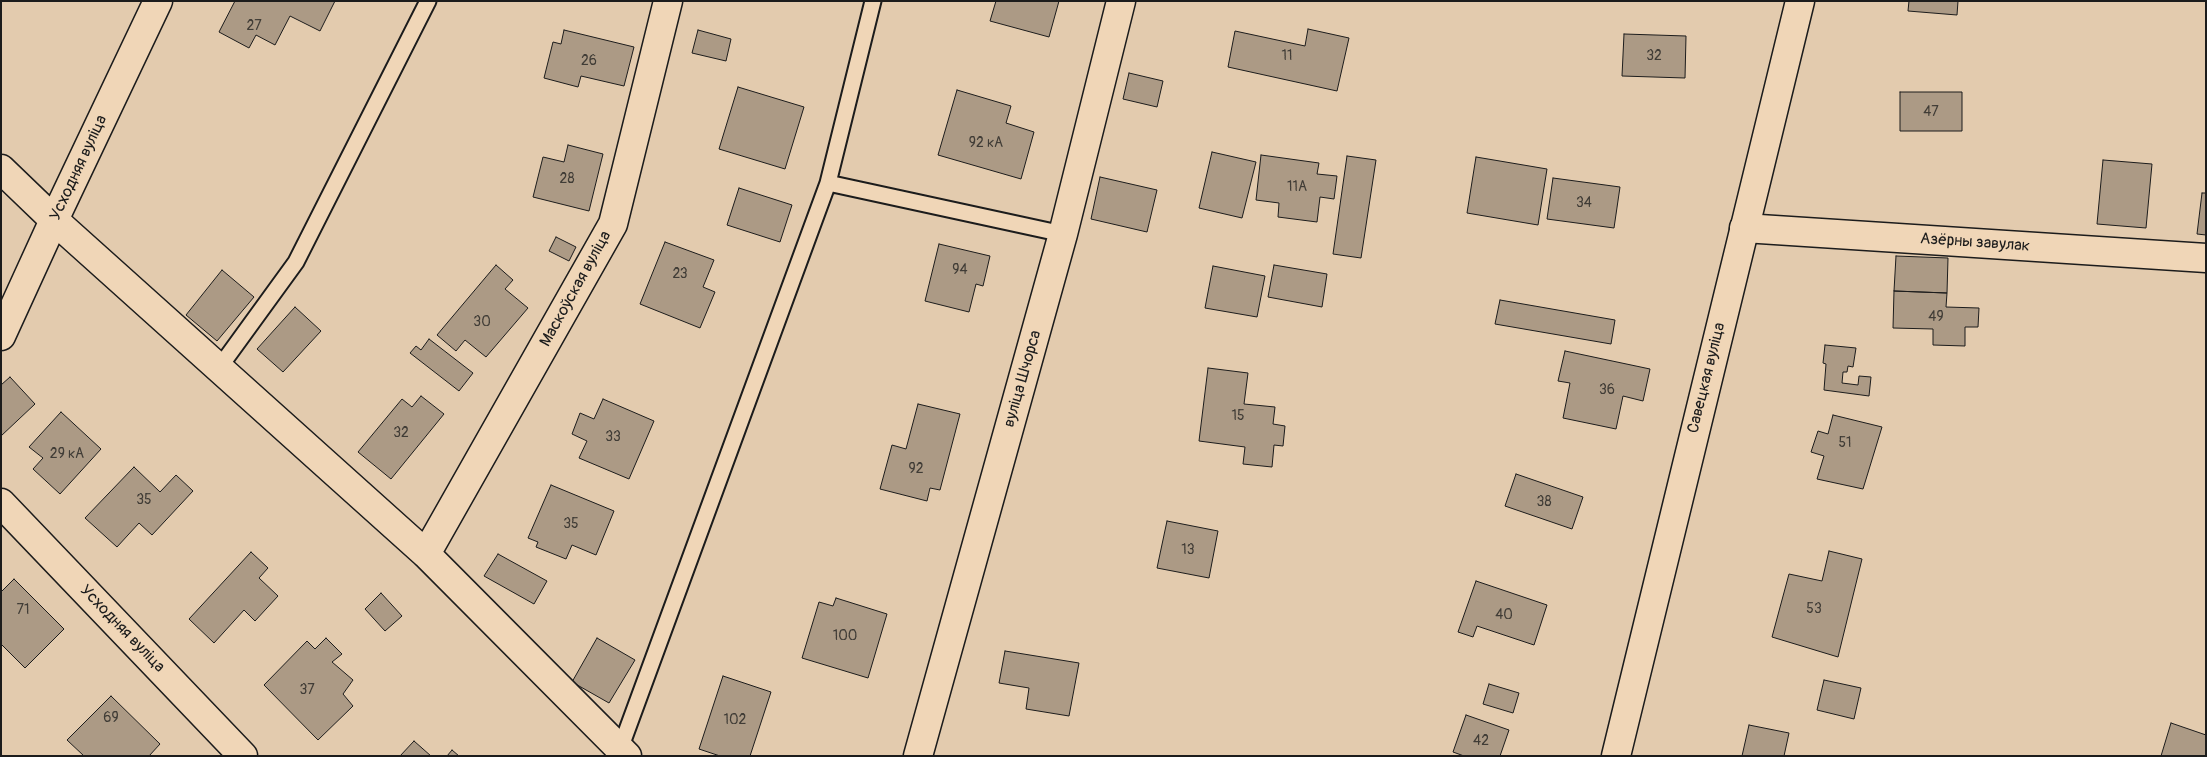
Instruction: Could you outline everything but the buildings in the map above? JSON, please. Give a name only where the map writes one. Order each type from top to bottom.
[{"type":"street","name":"Усходняя вуліца","points":[[1,336],[158,1]]},
{"type":"street","name":"Маскоўская вуліца","points":[[426,554],[613,224],[668,1]]},
{"type":"street","name":"вуліца Шчорса","points":[[918,756],[1063,234],[1121,1]]},
{"type":"street","name":"Савецкая вуліца","points":[[1616,756],[1800,1]]},
{"type":"street","points":[[1,170],[54,220],[426,554],[624,752]]},
{"type":"street","name":"Азёрны завулак","points":[[1744,228],[2206,258]]},
{"type":"street","name":"Усходняя вуліца","points":[[1,503],[243,756]]},
{"type":"lane","points":[[218,368],[296,262],[428,1]]},
{"type":"lane","points":[[624,752],[828,183],[873,1]]},
{"type":"lane","points":[[828,183],[1063,234]]}]
